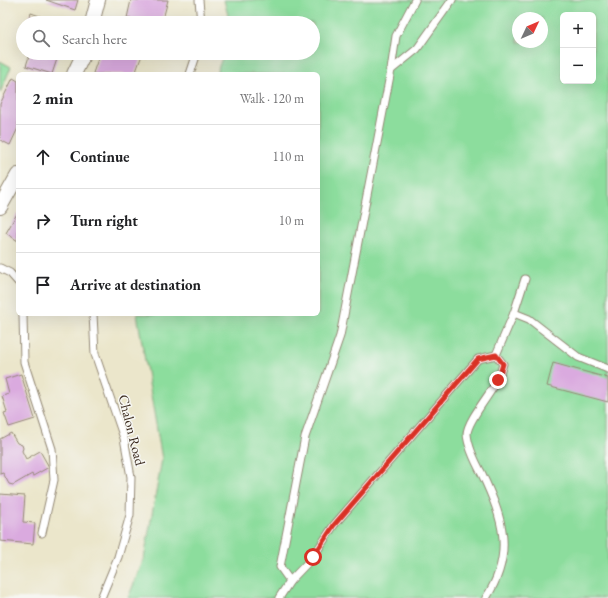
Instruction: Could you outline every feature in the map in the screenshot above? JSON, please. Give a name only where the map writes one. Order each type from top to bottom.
[{"type":"street","points":[[94,16],[98,0]]},
{"type":"street","points":[[75,72],[81,60]]},
{"type":"street","points":[[0,207],[16,179]]},
{"type":"lane","points":[[199,0],[200,16]]},
{"type":"lane","points":[[290,581],[280,567],[304,437],[340,336],[391,70],[396,36],[415,0]]},
{"type":"lane","points":[[391,70],[417,49],[452,0]]},
{"type":"lane","points":[[191,72],[195,60]]},
{"type":"lane","points":[[0,268],[10,273],[16,280]]},
{"type":"lane","points":[[496,355],[514,313],[525,279]]},
{"type":"lane","points":[[514,313],[529,319],[578,357],[608,369]]},
{"type":"lane","points":[[23,316],[24,362],[52,450],[54,480],[42,533]]},
{"type":"lane","name":"Chalon Road","points":[[93,316],[95,354],[124,438],[131,477],[130,515],[118,557],[101,598]]},
{"type":"lane","points":[[278,598],[290,581],[313,557],[334,525],[478,359],[496,355]]},
{"type":"lane","points":[[486,598],[499,574],[504,549],[500,517],[472,455],[467,433],[474,416],[498,380],[503,364],[496,355]]},
{"type":"green space","points":[[224,0],[608,0],[608,598],[128,598],[144,559],[162,459],[137,316],[320,316],[320,72],[217,72],[221,60],[320,60],[320,16],[228,16]]},
{"type":"green space","points":[[0,61],[11,67],[0,93]]},
{"type":"building","points":[[46,0],[78,0],[75,10]]},
{"type":"building","points":[[131,0],[168,0],[164,16],[127,16]]},
{"type":"building","points":[[31,13],[39,16],[30,16]]},
{"type":"building","points":[[28,60],[57,60],[53,72],[46,72],[26,66]]},
{"type":"building","points":[[98,60],[140,60],[136,72],[93,72]]},
{"type":"building","points":[[13,78],[16,80],[16,132],[10,145],[0,140],[0,104]]},
{"type":"building","points":[[16,216],[16,240],[6,233]]},
{"type":"building","points":[[553,363],[608,378],[608,402],[547,386]]},
{"type":"building","points":[[21,374],[35,419],[9,427],[4,413],[7,412],[2,396],[9,394],[5,379]]},
{"type":"building","points":[[11,433],[17,443],[22,445],[22,451],[26,459],[40,451],[49,467],[33,476],[32,474],[13,485],[9,484],[3,473],[0,474],[0,439]]},
{"type":"building","points":[[0,494],[25,496],[23,522],[35,523],[33,544],[0,541]]},
{"type":"route","points":[[313,557],[334,525],[478,359],[496,355],[503,364],[498,380]]}]
